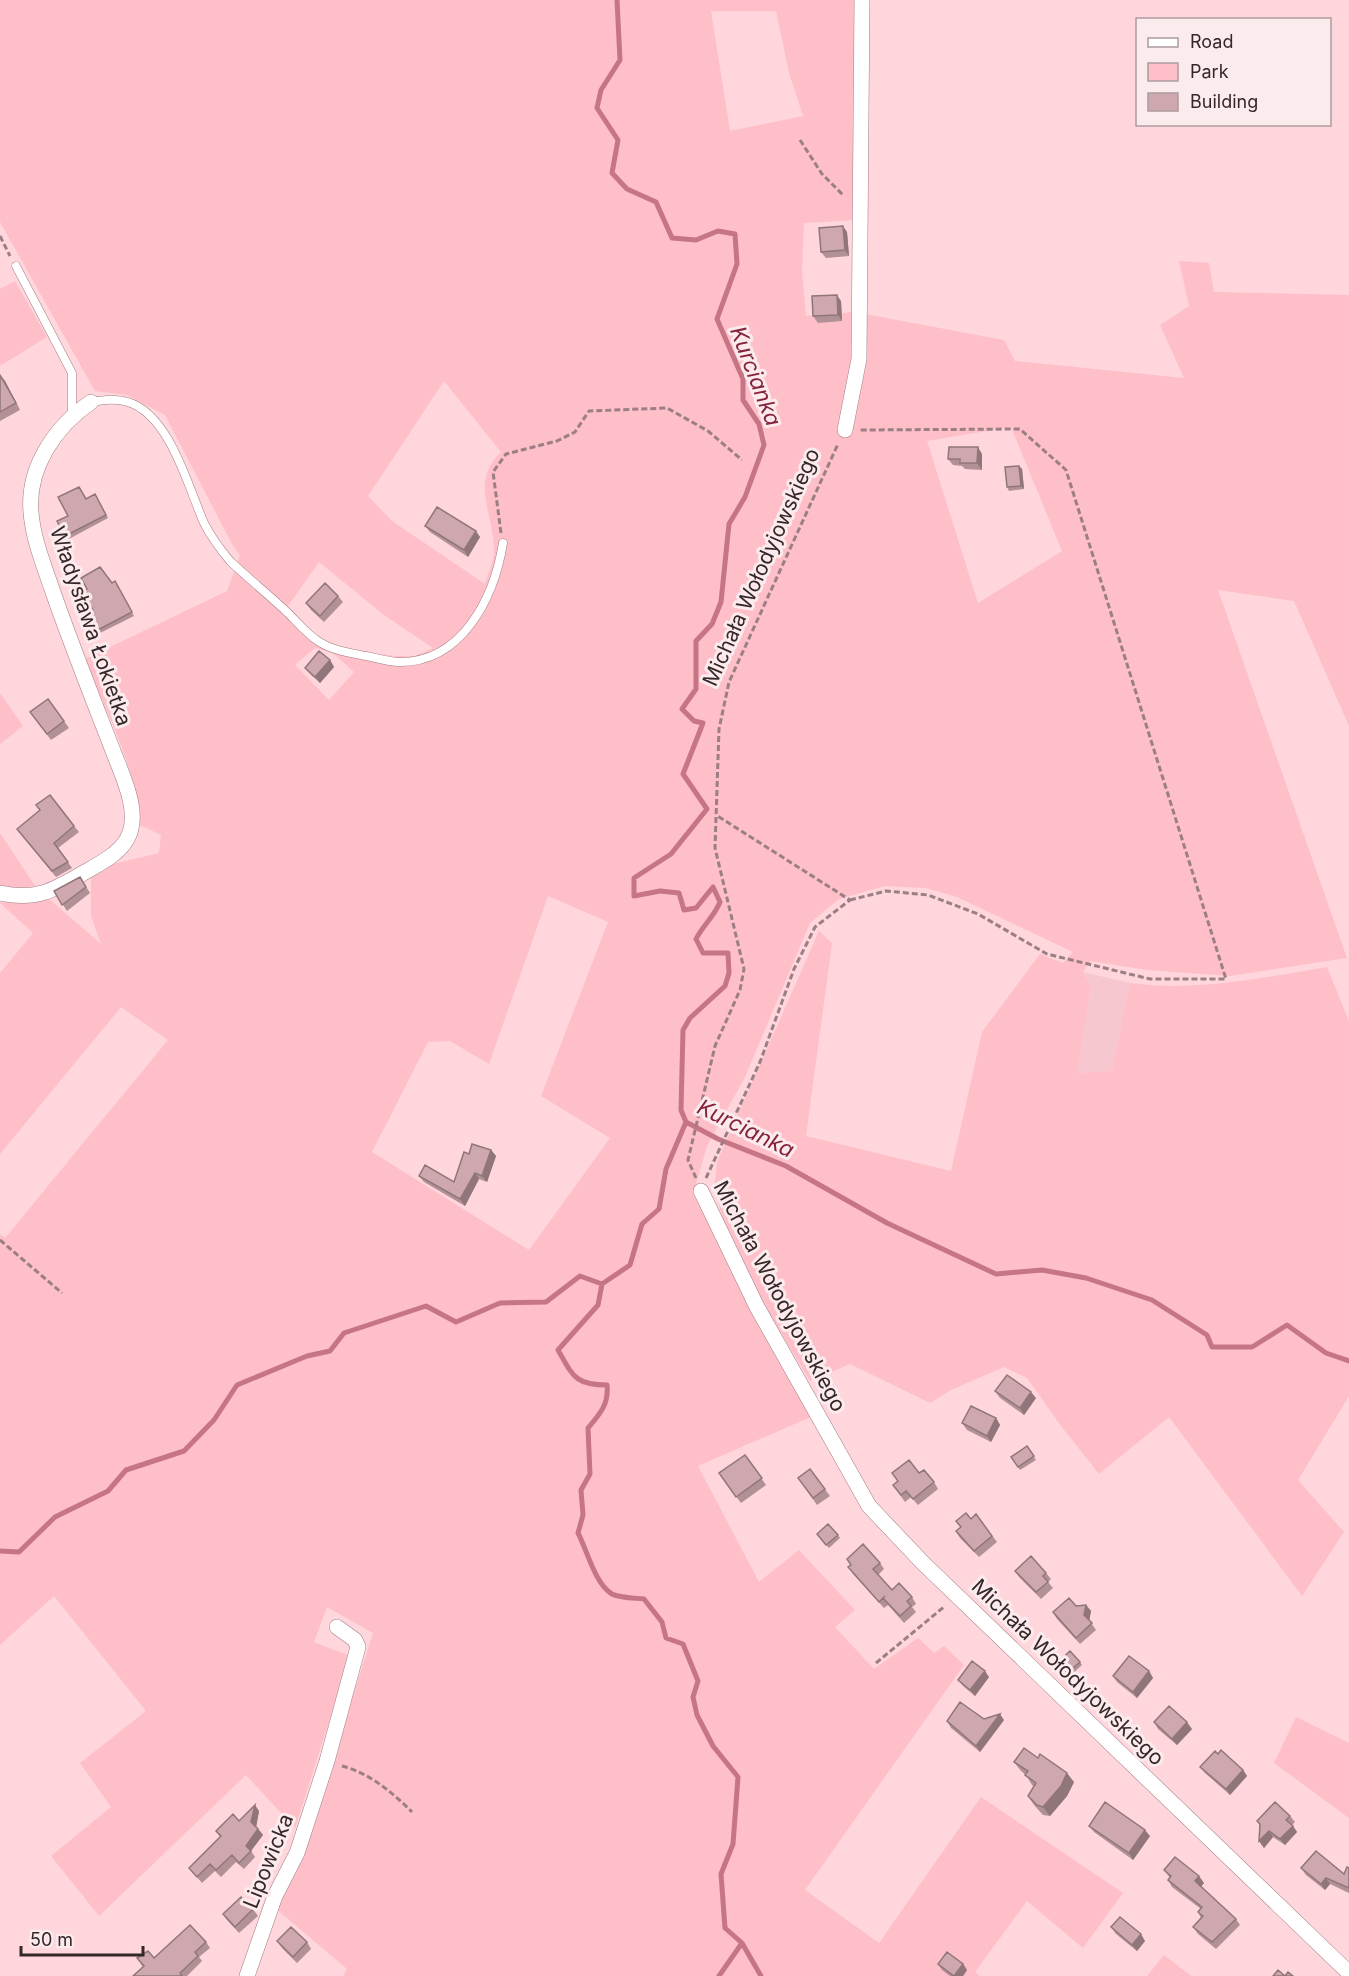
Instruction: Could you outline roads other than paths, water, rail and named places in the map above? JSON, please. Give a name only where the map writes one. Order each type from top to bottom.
[{"type":"street","points":[[845,430],[859,359],[862,0]]},
{"type":"street","name":"Władysława Łokietka","points":[[0,893],[27,896],[50,892],[119,849],[128,838],[132,819],[126,783],[67,632],[42,560],[30,511],[32,487],[39,463],[50,442],[72,415],[91,402]]},
{"type":"street","name":"Michała Wołodyjowskiego","points":[[700,1191],[758,1307],[869,1506],[958,1596],[1349,1972]]},
{"type":"street","name":"Lipowicka","points":[[247,1976],[275,1896],[297,1853],[327,1761],[358,1647],[355,1640],[337,1627]]},
{"type":"lane","points":[[16,266],[72,373],[72,415]]},
{"type":"lane","name":"Władysława Łokietka","points":[[91,402],[112,399],[128,402],[154,418],[176,456],[205,525],[224,554],[318,642],[339,650],[397,662],[439,652],[455,642],[469,628],[482,608],[499,566],[502,543]]},
{"type":"lane","points":[[1345,1976],[1349,1972]]},
{"type":"waterway","name":"Kurcianka","points":[[617,0],[620,60],[601,90],[597,108],[618,140],[612,173],[627,189],[656,202],[672,238],[696,240],[718,231],[735,234],[737,264],[717,319],[743,379],[743,400],[759,424],[764,445],[745,497],[729,524],[721,602],[712,624],[696,641],[696,689],[682,709],[694,721],[703,723],[683,774],[707,809],[671,854],[634,878],[634,896],[660,891],[679,893],[684,910],[696,908],[713,887],[720,902],[696,939],[703,953],[728,953],[729,973],[725,986],[690,1018],[683,1030],[681,1110],[686,1122],[718,1139],[786,1166],[887,1223],[996,1274],[1042,1270],[1086,1278],[1152,1300],[1207,1335],[1212,1347],[1252,1347],[1287,1325],[1326,1353],[1349,1361]]},
{"type":"waterway","points":[[686,1122],[666,1169],[659,1209],[642,1224],[630,1265],[602,1284],[598,1305],[558,1350],[567,1366],[581,1381],[607,1385],[605,1403],[588,1428],[590,1474],[581,1490],[583,1515],[578,1533],[596,1575],[606,1589],[619,1596],[644,1599],[662,1622],[666,1638],[683,1644],[698,1681],[693,1697],[697,1715],[713,1746],[738,1777],[733,1844],[721,1874],[725,1928],[742,1943],[761,1976]]},
{"type":"waterway","points":[[0,1551],[19,1552],[55,1517],[108,1491],[126,1470],[184,1451],[214,1420],[237,1385],[307,1356],[330,1351],[344,1333],[426,1306],[456,1322],[500,1303],[546,1302],[580,1276],[602,1284]]},
{"type":"waterway","points":[[719,1976],[742,1943]]}]
